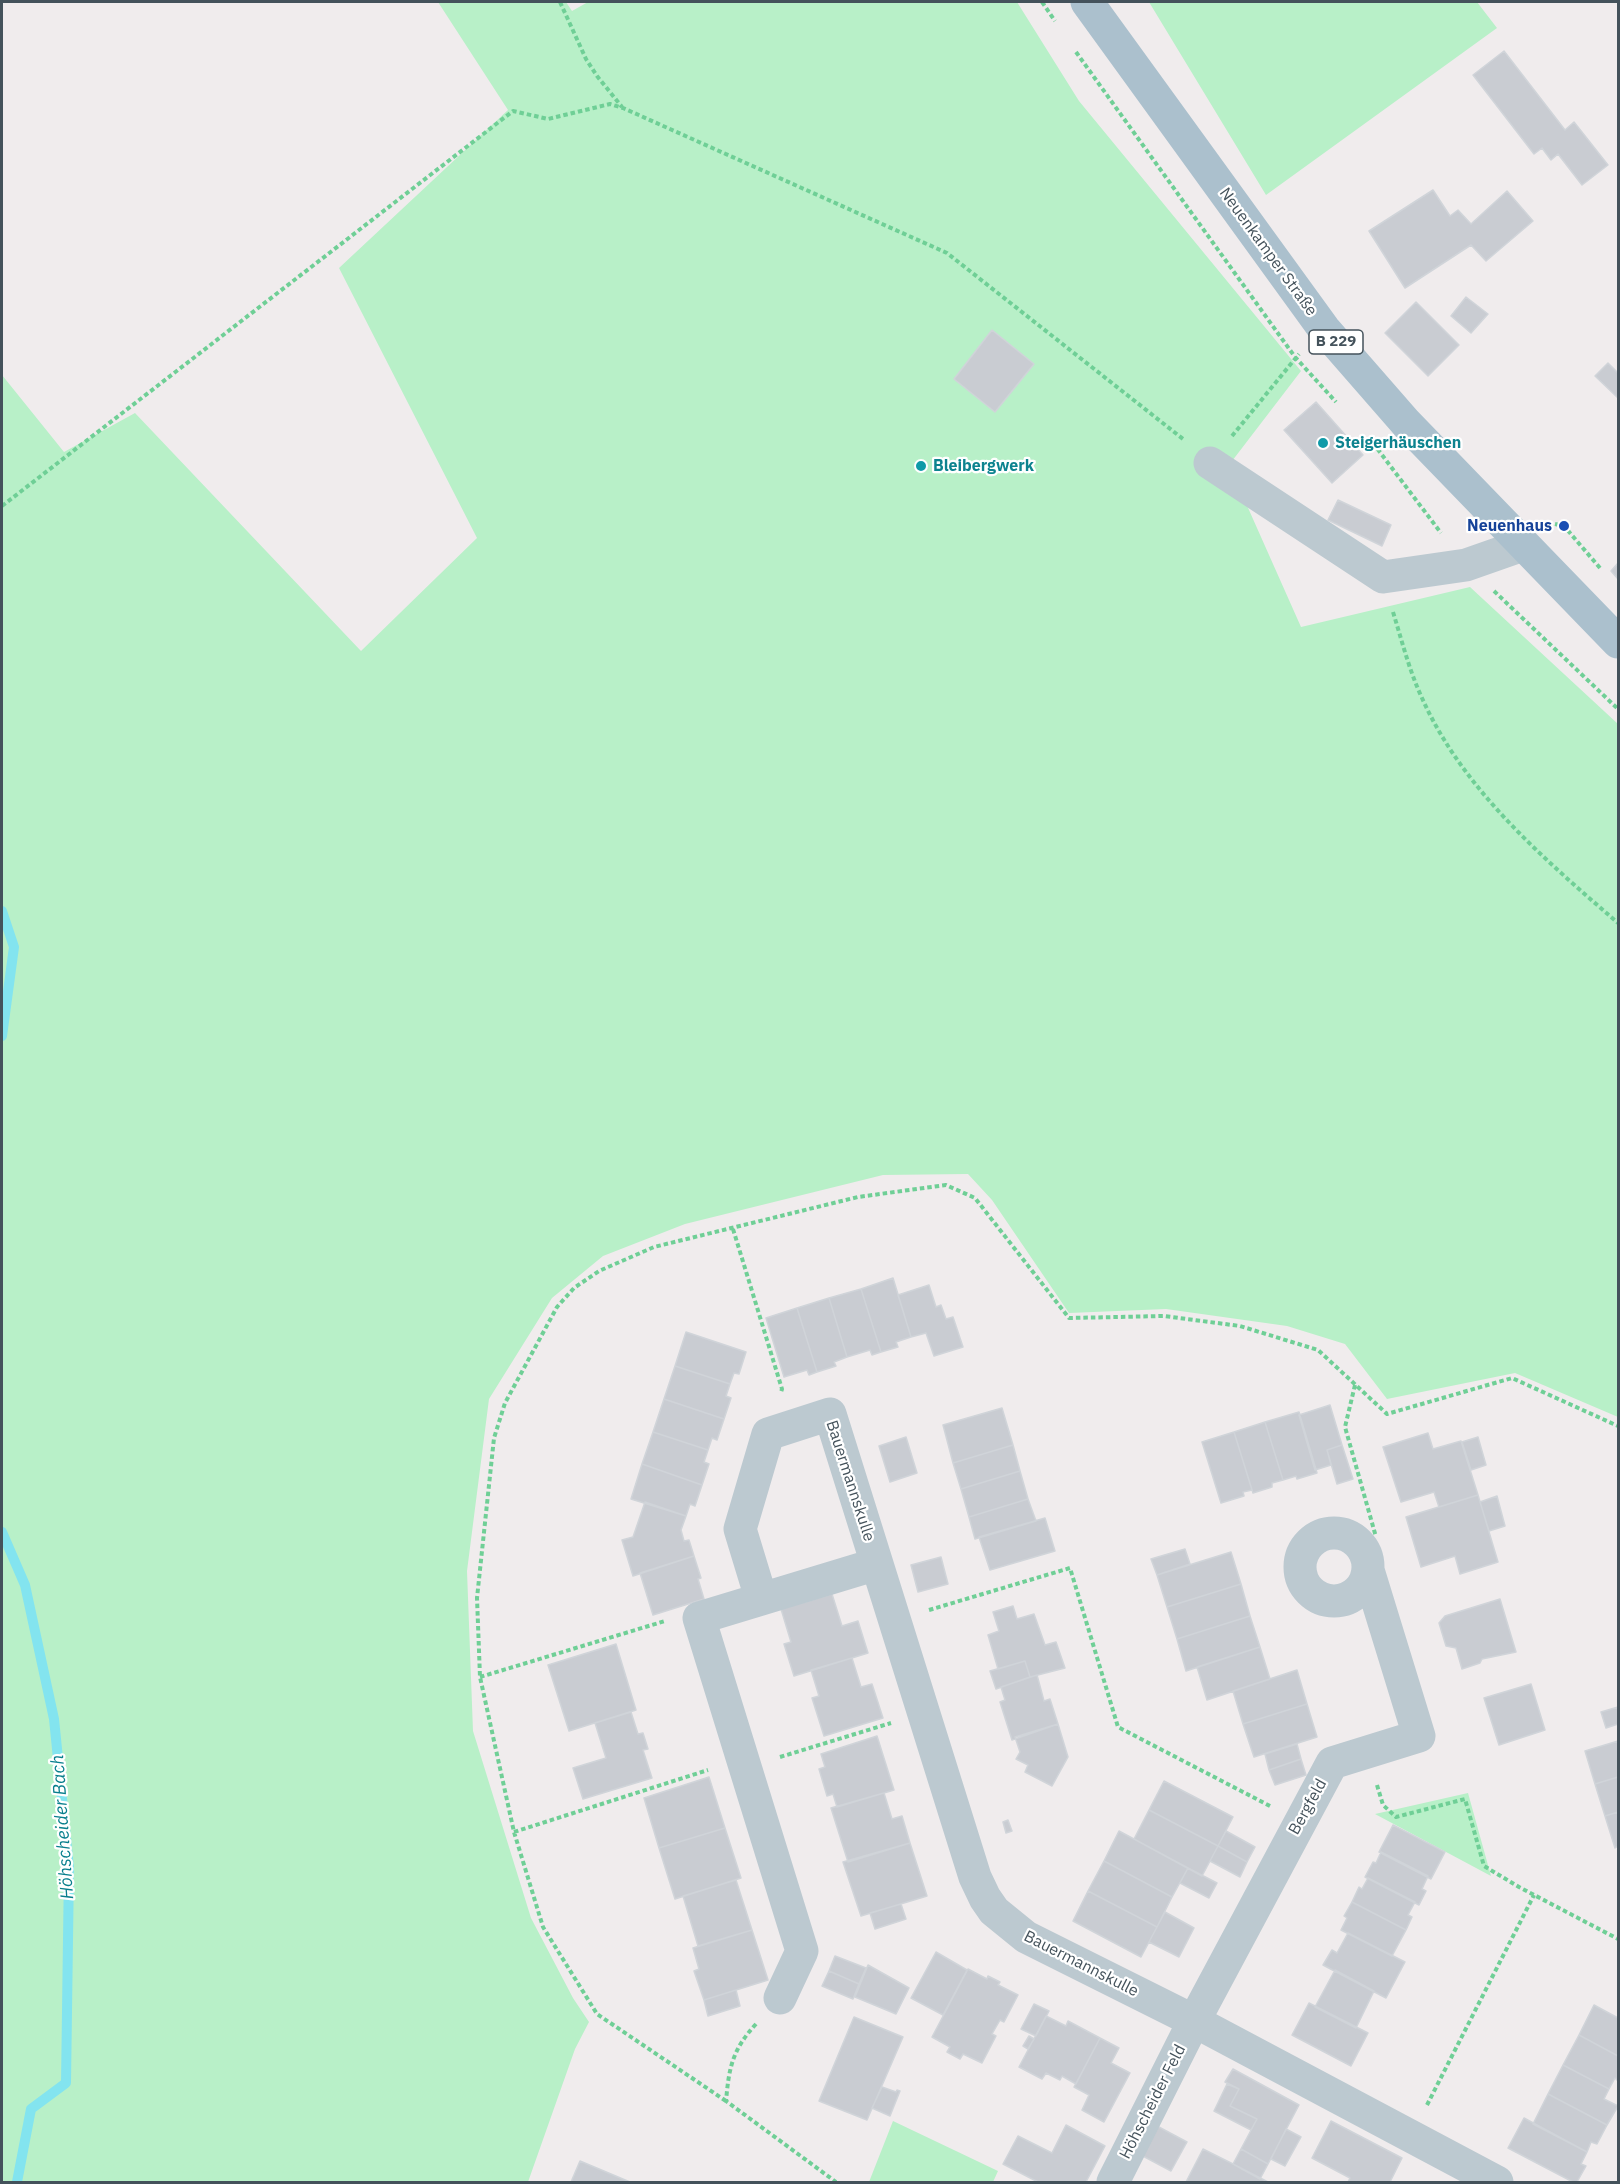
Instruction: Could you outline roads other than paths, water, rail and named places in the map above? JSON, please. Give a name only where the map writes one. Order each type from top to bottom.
[{"type":"main road","name":"Neuenkamper Straße","points":[[1088,2],[1324,329],[1406,423],[1618,642]]},
{"type":"street","points":[[1210,463],[1383,577],[1466,565],[1523,545]]},
{"type":"street","name":"Bauermannskulle","points":[[761,1598],[740,1529],[768,1434],[830,1414],[975,1877],[994,1911],[1026,1936],[1194,2021],[1497,2182]]},
{"type":"street","name":"Bauermannskulle","points":[[780,1998],[802,1951],[699,1618],[877,1564]]},
{"type":"street","name":"Bergfeld","points":[[1194,2021],[1332,1763],[1419,1736],[1368,1570]]},
{"type":"street","name":"Höhscheider Feld","points":[[1113,2182],[1194,2021]]},
{"type":"waterway","name":"Höhscheider Bach","points":[[2,911],[14,947],[2,1036]]},
{"type":"waterway","name":"Höhscheider Bach","points":[[2,1532],[25,1585],[54,1719],[69,1868],[66,2083],[31,2109],[17,2182]]},
{"type":"place","name":"Steigerhäuschen","points":[[1323,443]]},
{"type":"place","name":"Bleibergwerk","points":[[921,466]]},
{"type":"place","name":"Neuenhaus","points":[[1564,526]]}]
